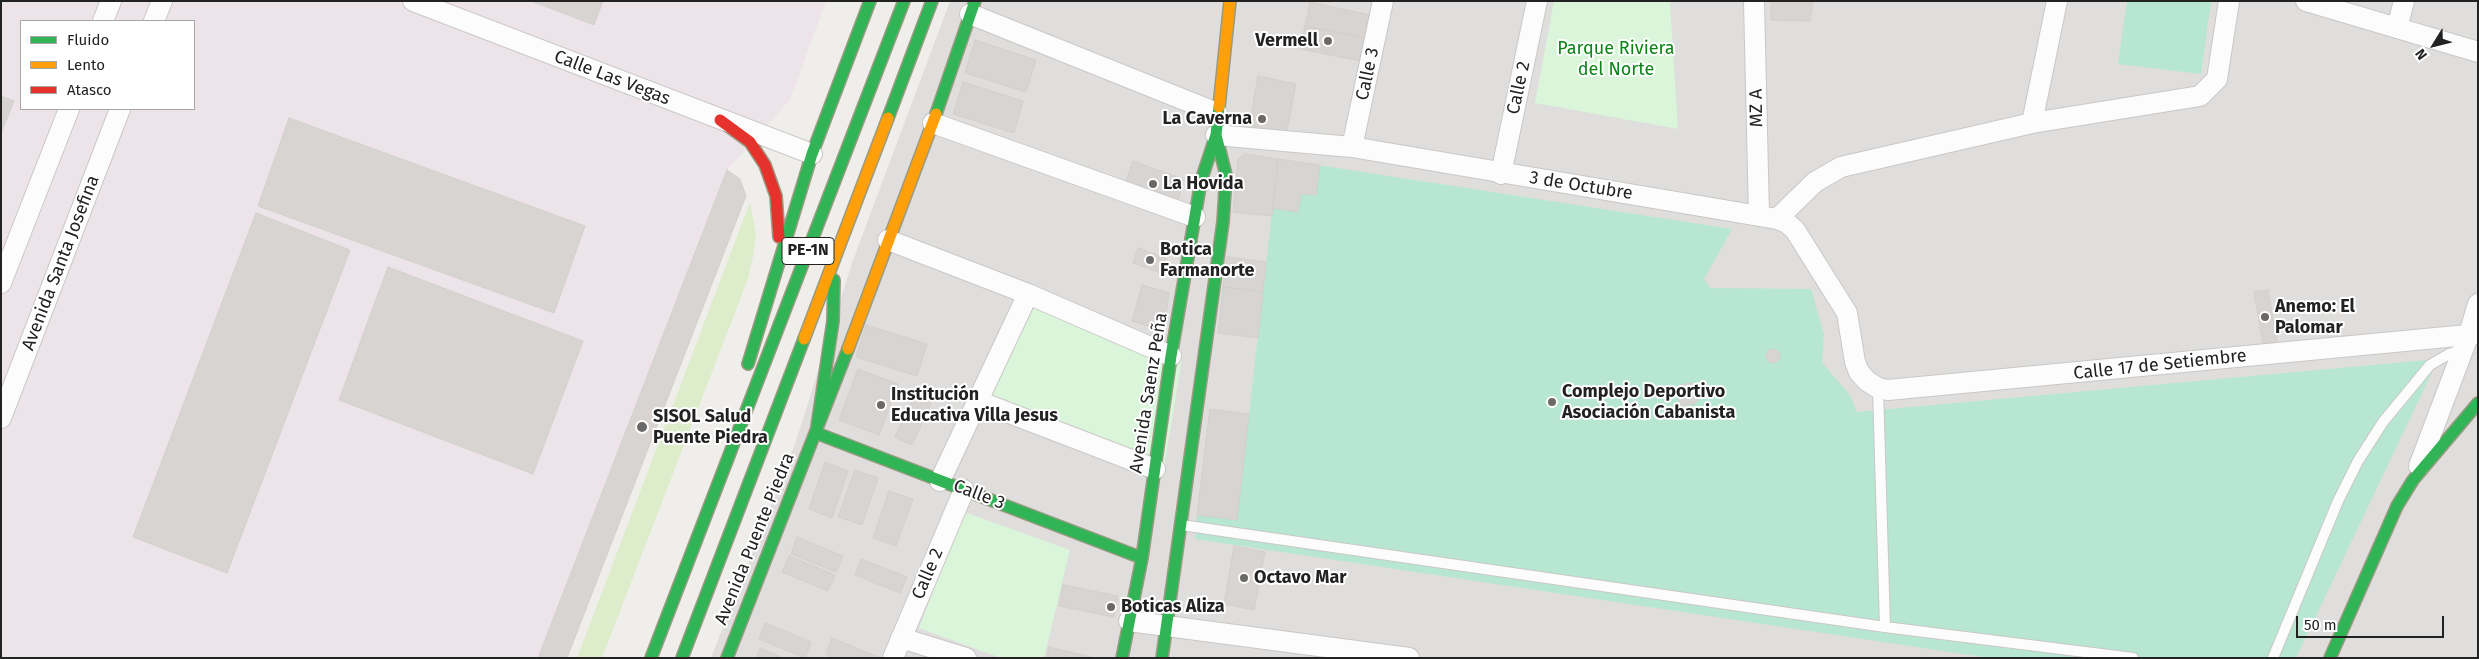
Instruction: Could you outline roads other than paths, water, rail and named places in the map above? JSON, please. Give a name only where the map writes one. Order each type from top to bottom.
[{"type":"main road","points":[[744,379],[776,266],[812,154],[870,1]]},
{"type":"main road","name":"PE-1N","points":[[651,658],[713,502],[904,1]]},
{"type":"main road","name":"PE-1N","points":[[682,658],[932,1]]},
{"type":"main road","name":"Avenida Saenz Peña","points":[[1162,658],[1223,222],[1226,175],[1216,135],[1230,1]]},
{"type":"main road","points":[[816,433],[933,123],[973,8]]},
{"type":"main road","points":[[720,120],[750,142],[765,164],[772,181],[776,196],[779,228],[776,266]]},
{"type":"main road","name":"Avenida Saenz Peña","points":[[1122,658],[1142,558],[1171,356],[1195,217],[1207,157],[1216,135]]},
{"type":"main road","points":[[816,433],[833,321],[835,258]]},
{"type":"main road","points":[[713,502],[738,396]]},
{"type":"main road","points":[[2330,658],[2397,506],[2413,480],[2478,403]]},
{"type":"main road","name":"Calle 3","points":[[816,433],[1142,558]]},
{"type":"main road","name":"Avenida Puente Piedra","points":[[726,658],[816,433]]},
{"type":"street","points":[[103,20],[111,1]]},
{"type":"street","points":[[154,20],[162,1]]},
{"type":"street","name":"Calle Las Vegas","points":[[413,1],[812,154]]},
{"type":"street","name":"Calle 3","points":[[1352,147],[1383,1]]},
{"type":"street","name":"Calle 2","points":[[1501,174],[1537,1]]},
{"type":"street","name":"MZ A","points":[[1754,1],[1768,217]]},
{"type":"street","points":[[2032,123],[2057,1]]},
{"type":"street","points":[[1768,217],[1815,182],[1841,167],[2032,123],[2200,96],[2217,79],[2229,1]]},
{"type":"street","points":[[2306,1],[2478,52]]},
{"type":"street","points":[[2397,28],[2404,1]]},
{"type":"street","points":[[973,8],[1217,113]]},
{"type":"street","points":[[1,282],[69,110]]},
{"type":"street","name":"Avenida Santa Josefina","points":[[1,418],[120,110]]},
{"type":"street","points":[[933,123],[1195,217]]},
{"type":"street","name":"3 de Octubre","points":[[1216,135],[1352,147],[1501,174],[1768,217],[1787,223],[1795,230],[1847,313],[1855,362],[1867,382],[1878,388]]},
{"type":"street","points":[[888,240],[1028,294],[1171,356]]},
{"type":"street","points":[[940,481],[1028,294]]},
{"type":"street","points":[[2413,480],[2470,339],[2478,304]]},
{"type":"street","name":"Calle 17 de Setiembre","points":[[1878,388],[1888,390],[1930,387],[2470,339]]},
{"type":"street","points":[[978,401],[1155,469]]},
{"type":"street","name":"Calle 2","points":[[893,658],[964,490]]},
{"type":"street","points":[[1129,621],[1347,654],[1409,658]]},
{"type":"street","points":[[901,638],[966,658]]},
{"type":"lane","points":[[2273,658],[2338,501],[2358,462],[2383,422],[2430,365],[2470,339]]},
{"type":"lane","points":[[1878,388],[1885,627]]},
{"type":"lane","points":[[1180,525],[1885,627],[2133,658]]},
{"type":"place","name":"Vermell","points":[[1328,41]]},
{"type":"place","name":"La Caverna","points":[[1262,119]]},
{"type":"place","name":"La Hovida","points":[[1153,184]]},
{"type":"place","name":"Botica Farmanorte","points":[[1150,260]]},
{"type":"place","name":"Anemo: El Palomar","points":[[2265,317]]},
{"type":"place","name":"Complejo Deportivo Asociación Cabanista","points":[[1552,402]]},
{"type":"place","name":"Institución Educativa Villa Jesus","points":[[881,405]]},
{"type":"place","name":"SISOL Salud Puente Piedra","points":[[642,427]]},
{"type":"place","name":"Octavo Mar","points":[[1244,578]]},
{"type":"place","name":"Boticas Aliza","points":[[1111,607]]},
{"type":"park label","name":"Parque Riviera del Norte","points":[[1616,59]]}]
